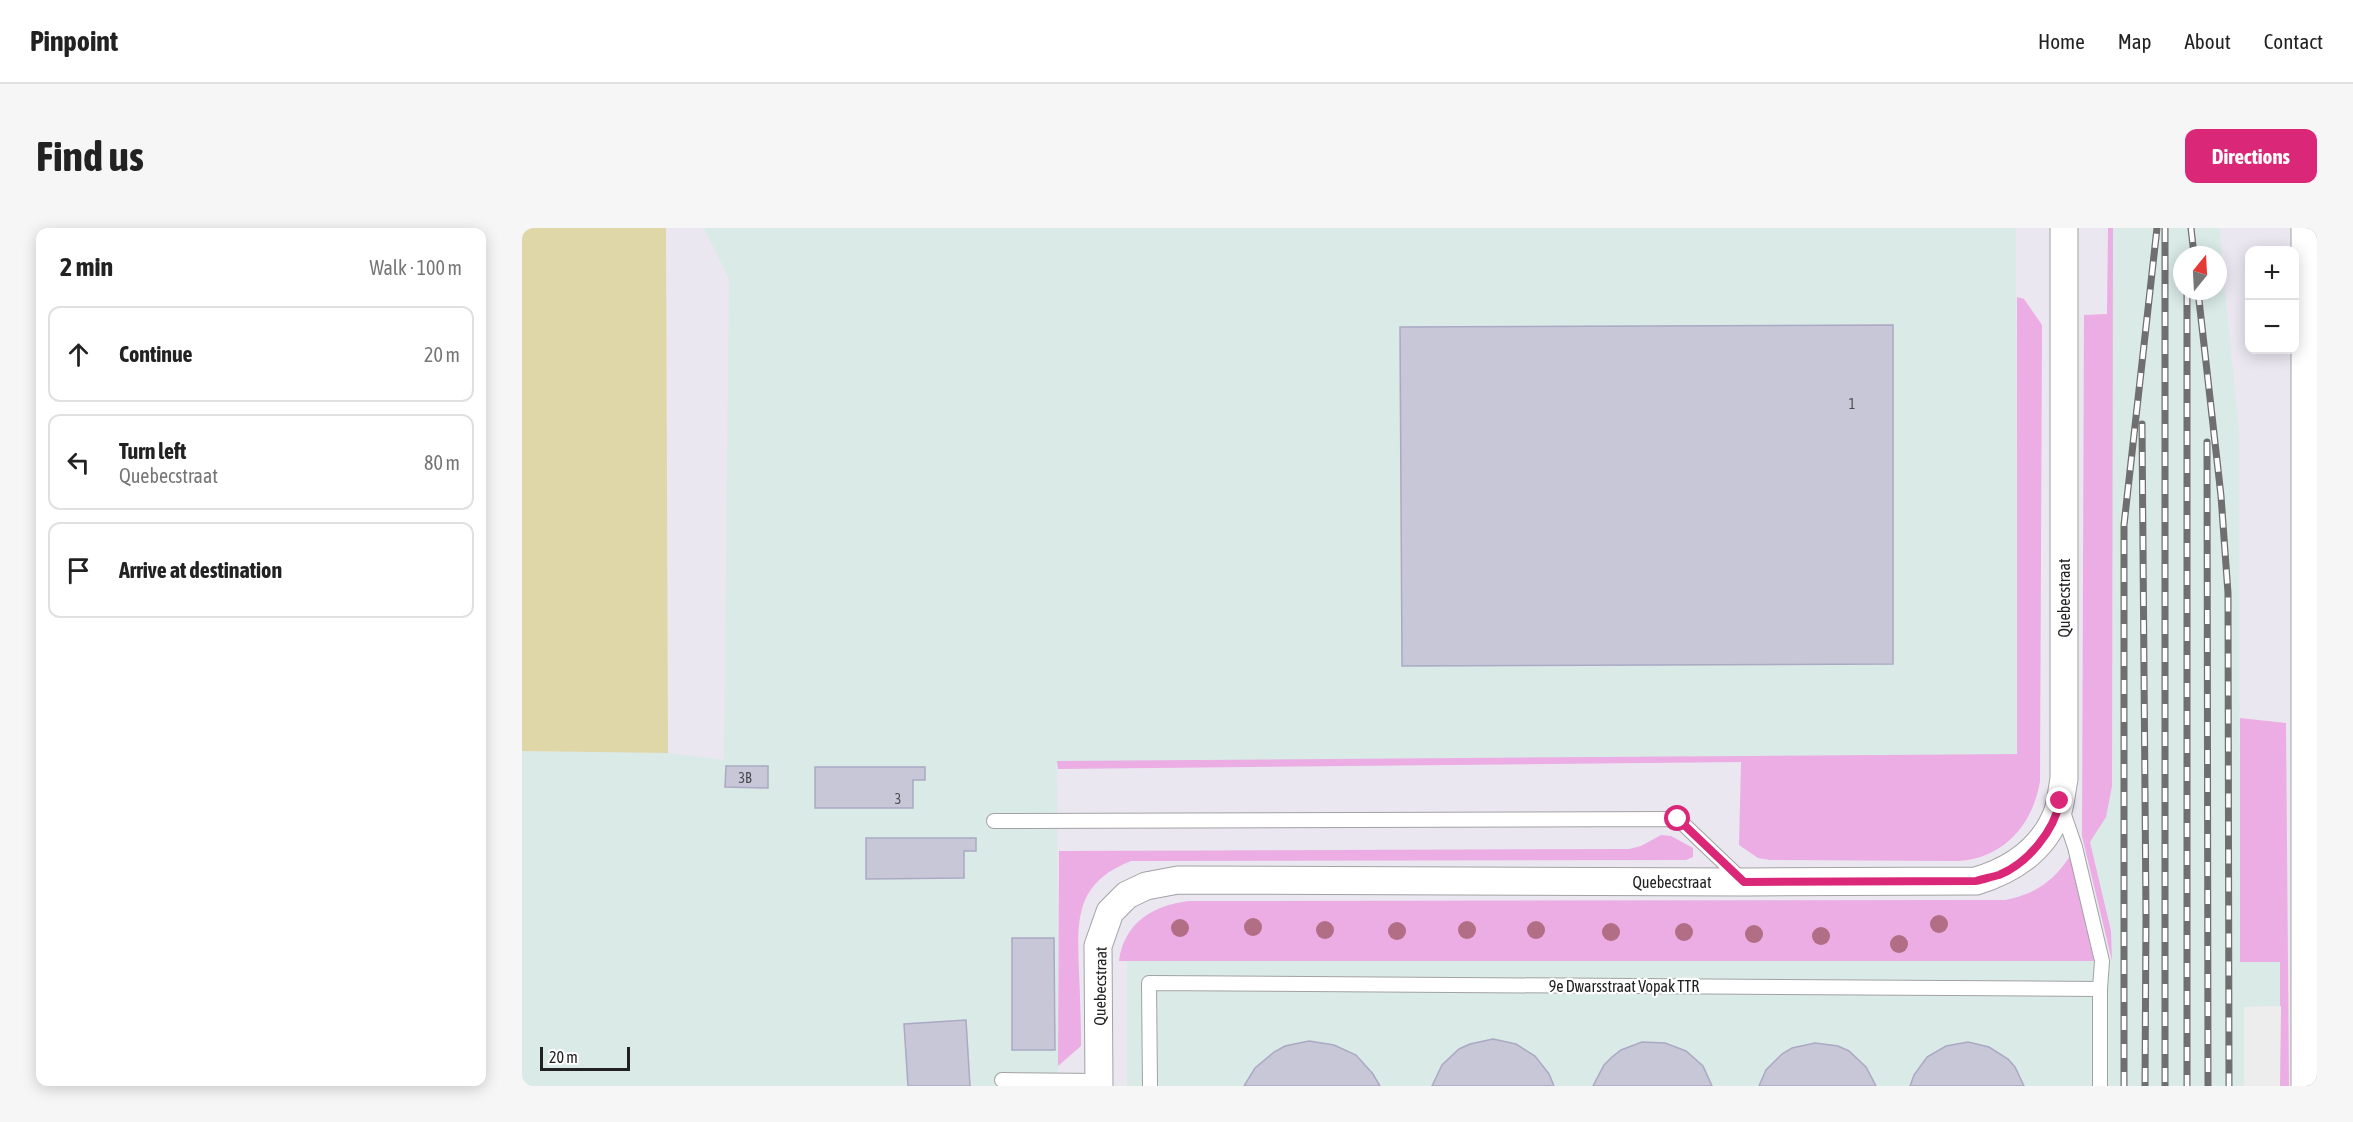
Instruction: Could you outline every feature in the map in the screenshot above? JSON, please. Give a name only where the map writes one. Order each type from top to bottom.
[{"type":"street","name":"Quebecstraat","points":[[1099,1083],[1098,946],[1110,912],[1127,895],[1146,886],[1178,880],[1976,881],[2001,874],[2024,858],[2045,837],[2058,811],[2064,779],[2064,228]]},
{"type":"street","points":[[2305,228],[2305,1086]]},
{"type":"lane","points":[[2060,801],[2076,847],[2102,961],[2100,1086]]},
{"type":"lane","points":[[994,821],[1678,819],[1744,882]]},
{"type":"lane","name":"9e Dwarsstraat Vopak TTR","points":[[1150,1086],[1149,983],[2100,989]]},
{"type":"lane","points":[[1002,1080],[1099,1083]]},
{"type":"shaded area","points":[[522,228],[666,228],[668,753],[522,751]]},
{"type":"shaded area","points":[[704,228],[2016,228],[2018,754],[1057,762],[1058,1086],[522,1086],[522,751],[668,753],[724,760],[729,279]]},
{"type":"shaded area","points":[[2108,228],[2113,228],[2112,786],[2106,817],[2090,842],[2111,931],[2112,961],[2082,836],[2084,315],[2107,314]]},
{"type":"shaded area","points":[[2112,228],[2219,228],[2221,246],[2173,246],[2173,300],[2226,300],[2239,432],[2240,961],[2280,962],[2281,1006],[2244,1007],[2244,1086],[1127,1086],[1127,960],[2112,961],[2111,931],[2090,842],[2106,817]]},
{"type":"shaded area","points":[[2017,297],[2024,299],[2042,325],[2040,781],[2031,812],[2023,825],[2013,837],[1988,854],[1957,861],[1770,860],[1758,858],[1739,845],[1741,762],[1058,769],[1057,761],[2017,754]]},
{"type":"shaded area","points":[[2240,718],[2286,723],[2289,1086],[2280,1086],[2280,962],[2240,962]]},
{"type":"shaded area","points":[[1661,835],[1671,836],[1693,848],[1693,857],[1686,860],[1131,861],[1099,880],[1089,892],[1083,905],[1078,935],[1081,1046],[1058,1066],[1059,851],[1629,849],[1641,846]]},
{"type":"shaded area","points":[[2070,856],[2094,961],[1119,961],[1127,936],[1142,918],[1164,907],[1189,901],[2005,900],[2042,886],[2057,873]]},
{"type":"shaded area","points":[[2281,1006],[2280,1086],[2244,1086],[2244,1007]]},
{"type":"building","points":[[1893,325],[1893,664],[1402,666],[1400,327]]},
{"type":"building","points":[[726,766],[768,766],[768,788],[725,787]]},
{"type":"building","points":[[815,767],[925,767],[925,780],[913,780],[913,808],[815,808]]},
{"type":"building","points":[[866,838],[976,838],[976,851],[964,851],[964,878],[866,879]]},
{"type":"building","points":[[1012,938],[1054,938],[1055,1050],[1012,1050]]},
{"type":"building","points":[[966,1020],[970,1086],[908,1086],[904,1024]]},
{"type":"building","points":[[1493,1039],[1516,1044],[1535,1056],[1549,1074],[1554,1086],[1432,1086],[1442,1065],[1459,1049]]},
{"type":"building","points":[[1309,1041],[1334,1045],[1356,1055],[1373,1074],[1380,1086],[1244,1086],[1255,1068],[1274,1052],[1285,1046]]},
{"type":"building","points":[[1642,1042],[1665,1043],[1686,1051],[1703,1066],[1712,1086],[1593,1086],[1604,1065],[1612,1057],[1621,1050]]},
{"type":"building","points":[[1968,1042],[1989,1047],[2008,1059],[2015,1067],[2024,1086],[1910,1086],[1914,1075],[1927,1057],[1946,1046]]},
{"type":"building","points":[[1815,1043],[1838,1046],[1849,1051],[1866,1067],[1876,1086],[1759,1086],[1766,1070],[1782,1054],[1792,1048]]},
{"type":"railway","points":[[2124,1086],[2124,525],[2157,228]]},
{"type":"railway","points":[[2165,228],[2165,1086]]},
{"type":"railway","points":[[2191,228],[2193,246]]},
{"type":"railway","points":[[2187,300],[2187,1086]]},
{"type":"railway","points":[[2199,300],[2221,496],[2228,593],[2229,1086]]},
{"type":"railway","points":[[2142,424],[2145,1086]]},
{"type":"railway","points":[[2207,442],[2208,1086]]},
{"type":"route","points":[[1678,819],[1744,882],[1976,881],[2001,874],[2024,858],[2045,837],[2058,811],[2060,801]]}]
